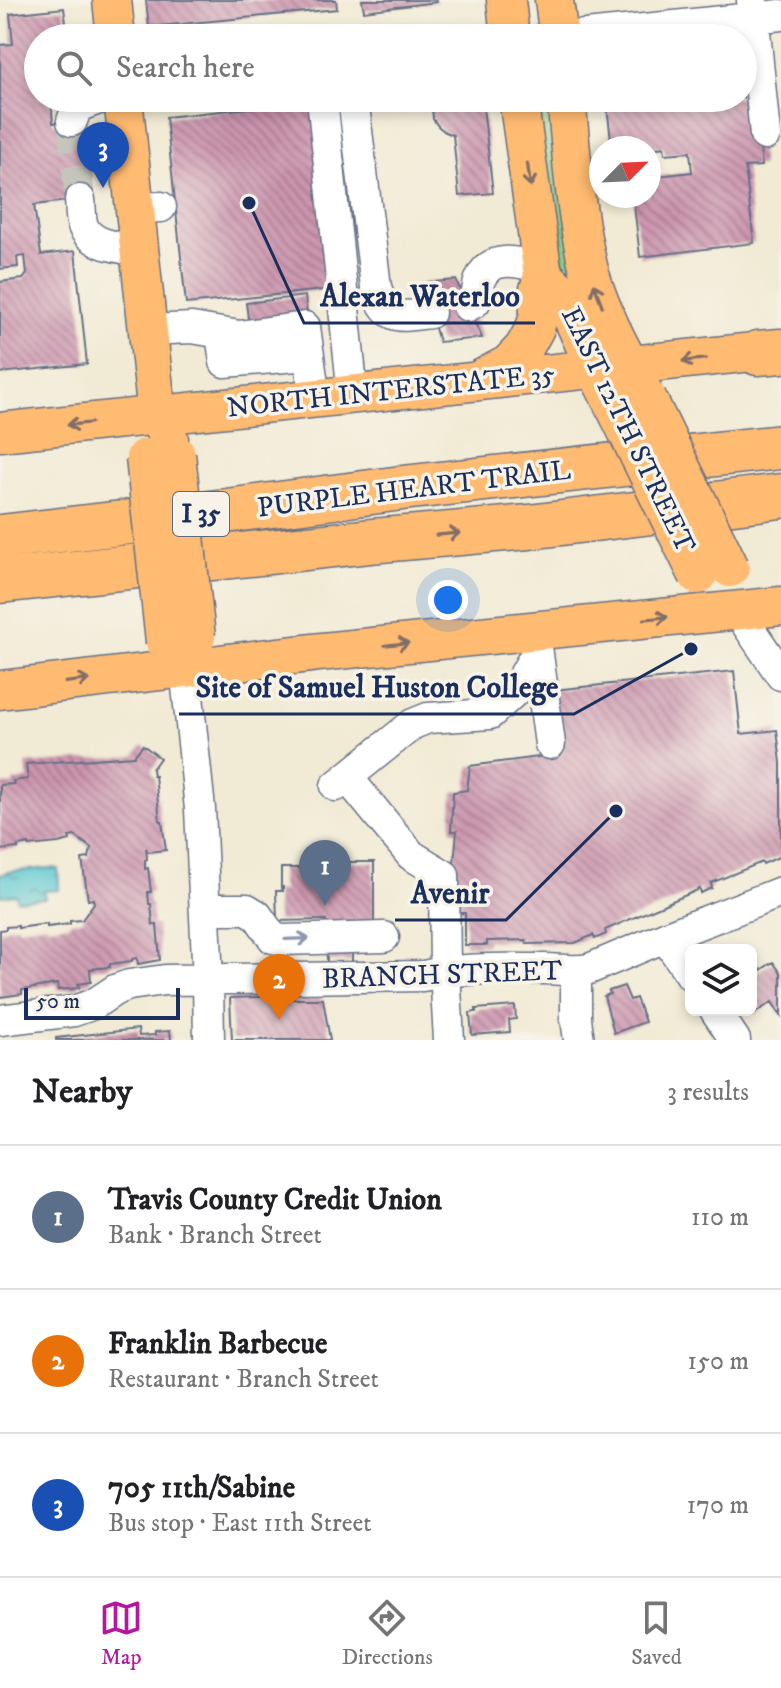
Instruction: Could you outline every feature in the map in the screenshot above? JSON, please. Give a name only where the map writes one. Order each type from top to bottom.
[{"type":"highway","points":[[523,476],[616,446],[781,427]]},
{"type":"highway","name":"PURPLE HEART TRAIL","points":[[0,537],[402,488],[781,447]]},
{"type":"highway","points":[[0,512],[199,491],[402,488]]},
{"type":"highway","name":"PURPLE HEART TRAIL","points":[[0,581],[529,527],[781,496]]},
{"type":"highway","points":[[529,527],[656,531],[781,518]]},
{"type":"highway","points":[[0,605],[204,579],[371,541]]},
{"type":"main road","points":[[112,0],[115,24]]},
{"type":"main road","points":[[506,0],[509,24]]},
{"type":"main road","points":[[554,0],[557,24]]},
{"type":"main road","points":[[126,112],[148,208],[139,251],[182,649]]},
{"type":"main road","points":[[474,382],[509,364],[524,348],[539,315],[538,293],[542,271],[520,112]]},
{"type":"main road","name":"EAST 12TH STREET","points":[[568,112],[580,223],[591,277],[605,313],[621,384]]},
{"type":"main road","name":"EAST 12TH STREET","points":[[542,271],[561,292],[621,384],[714,572],[737,610]]},
{"type":"main road","name":"NORTH INTERSTATE 35","points":[[0,432],[474,382],[621,384],[773,351]]},
{"type":"main road","points":[[0,690],[182,649],[320,652],[536,641],[781,606]]},
{"type":"street","points":[[664,24],[762,11],[765,135]]},
{"type":"street","points":[[72,121],[75,112]]},
{"type":"street","points":[[323,112],[353,395]]},
{"type":"street","points":[[355,112],[379,296],[383,306],[398,318],[430,313]]},
{"type":"street","points":[[80,200],[83,225],[92,239],[139,251]]},
{"type":"street","points":[[468,306],[475,302],[478,284],[493,264],[512,261],[542,271]]},
{"type":"street","points":[[148,330],[192,328],[239,336],[305,327],[315,399]]},
{"type":"street","name":"EAST 12TH STREET","points":[[737,610],[781,675]]},
{"type":"street","points":[[536,641],[550,744]]},
{"type":"street","points":[[490,714],[515,691],[536,641]]},
{"type":"street","points":[[182,649],[200,809],[209,1040]]},
{"type":"street","points":[[449,1040],[444,875],[411,855],[342,781],[413,724],[428,718],[545,712]]},
{"type":"street","name":"BRANCH STREET","points":[[0,1020],[84,1008],[129,985],[175,979],[423,976],[445,971],[589,969],[781,892]]},
{"type":"street","points":[[205,909],[247,909],[257,915],[273,938],[282,940],[384,937]]},
{"type":"street","points":[[665,937],[685,966]]},
{"type":"street","points":[[576,971],[579,1040]]},
{"type":"street","points":[[719,1016],[735,1040]]},
{"type":"green space","points":[[530,112],[556,112],[577,292],[547,217]]},
{"type":"water","points":[[58,869],[59,890],[44,891],[45,898],[17,900],[16,894],[0,896],[0,875]]},
{"type":"building","points":[[146,0],[336,0],[337,9],[180,24],[149,24]]},
{"type":"building","points":[[362,0],[436,0],[437,2],[364,11]]},
{"type":"building","points":[[64,8],[66,24],[24,24],[24,112],[52,112],[53,123],[83,119],[92,198],[34,205],[41,255],[75,251],[87,364],[0,373],[0,282],[23,279],[27,274],[25,256],[17,257],[18,267],[0,269],[0,45],[13,44],[10,14]]},
{"type":"building","points":[[212,112],[314,112],[333,289],[186,304],[166,117]]},
{"type":"building","points":[[432,112],[484,112],[493,193],[459,196],[453,135],[445,132],[433,119]]},
{"type":"building","points":[[608,112],[755,112],[762,166],[745,167],[754,243],[640,257],[634,208],[661,208],[661,176],[692,172],[690,152],[665,154],[664,147],[661,147],[661,136],[611,136]]},
{"type":"building","points":[[456,280],[482,338],[439,342],[422,283]]},
{"type":"building","points":[[305,296],[308,323],[250,332],[246,303]]},
{"type":"building","points":[[734,671],[741,734],[777,730],[781,763],[781,856],[711,883],[712,888],[701,893],[700,889],[605,930],[606,934],[595,939],[593,935],[575,943],[527,944],[526,940],[465,945],[465,913],[460,913],[461,897],[451,897],[457,831],[451,831],[453,792],[467,790],[470,766],[562,754],[554,690]]},
{"type":"building","points":[[143,745],[160,758],[152,769],[166,850],[148,852],[146,848],[145,869],[148,868],[149,904],[153,925],[157,925],[160,960],[138,964],[137,958],[110,964],[110,967],[90,969],[91,982],[78,984],[79,988],[58,990],[57,984],[0,997],[0,930],[6,927],[70,924],[70,921],[82,920],[94,903],[93,899],[88,900],[82,859],[89,858],[91,848],[75,836],[58,843],[29,844],[0,850],[0,785],[28,779],[26,764],[134,756]]},
{"type":"building","points":[[303,862],[374,862],[374,923],[352,923],[352,962],[327,962],[326,920],[277,921],[276,891],[283,891],[281,868],[303,870]]},
{"type":"building","points":[[773,962],[781,973],[781,1016],[772,1002],[757,1012],[757,972]]},
{"type":"building","points":[[624,986],[630,1000],[636,998],[645,1022],[614,1033],[604,996]]},
{"type":"building","points":[[290,996],[290,999],[323,999],[330,1040],[232,1040],[230,998]]},
{"type":"building","points":[[515,1006],[516,1019],[509,1020],[510,1032],[472,1035],[470,1013],[476,1012],[476,1009]]},
{"type":"building","points":[[138,1029],[139,1036],[170,1031],[171,1040],[56,1040],[56,1038]]},
{"type":"tunnel","points":[[72,121],[80,200]]},
{"type":"place","name":"705 11th/Sabine","points":[[103,188]]},
{"type":"place","name":"Alexan Waterloo","points":[[249,203]]},
{"type":"place","name":"Site of Samuel Huston College","points":[[691,649]]},
{"type":"place","name":"Avenir","points":[[616,811]]},
{"type":"place","name":"Travis County Credit Union","points":[[325,906]]},
{"type":"place","name":"Franklin Barbecue","points":[[279,1020]]}]
